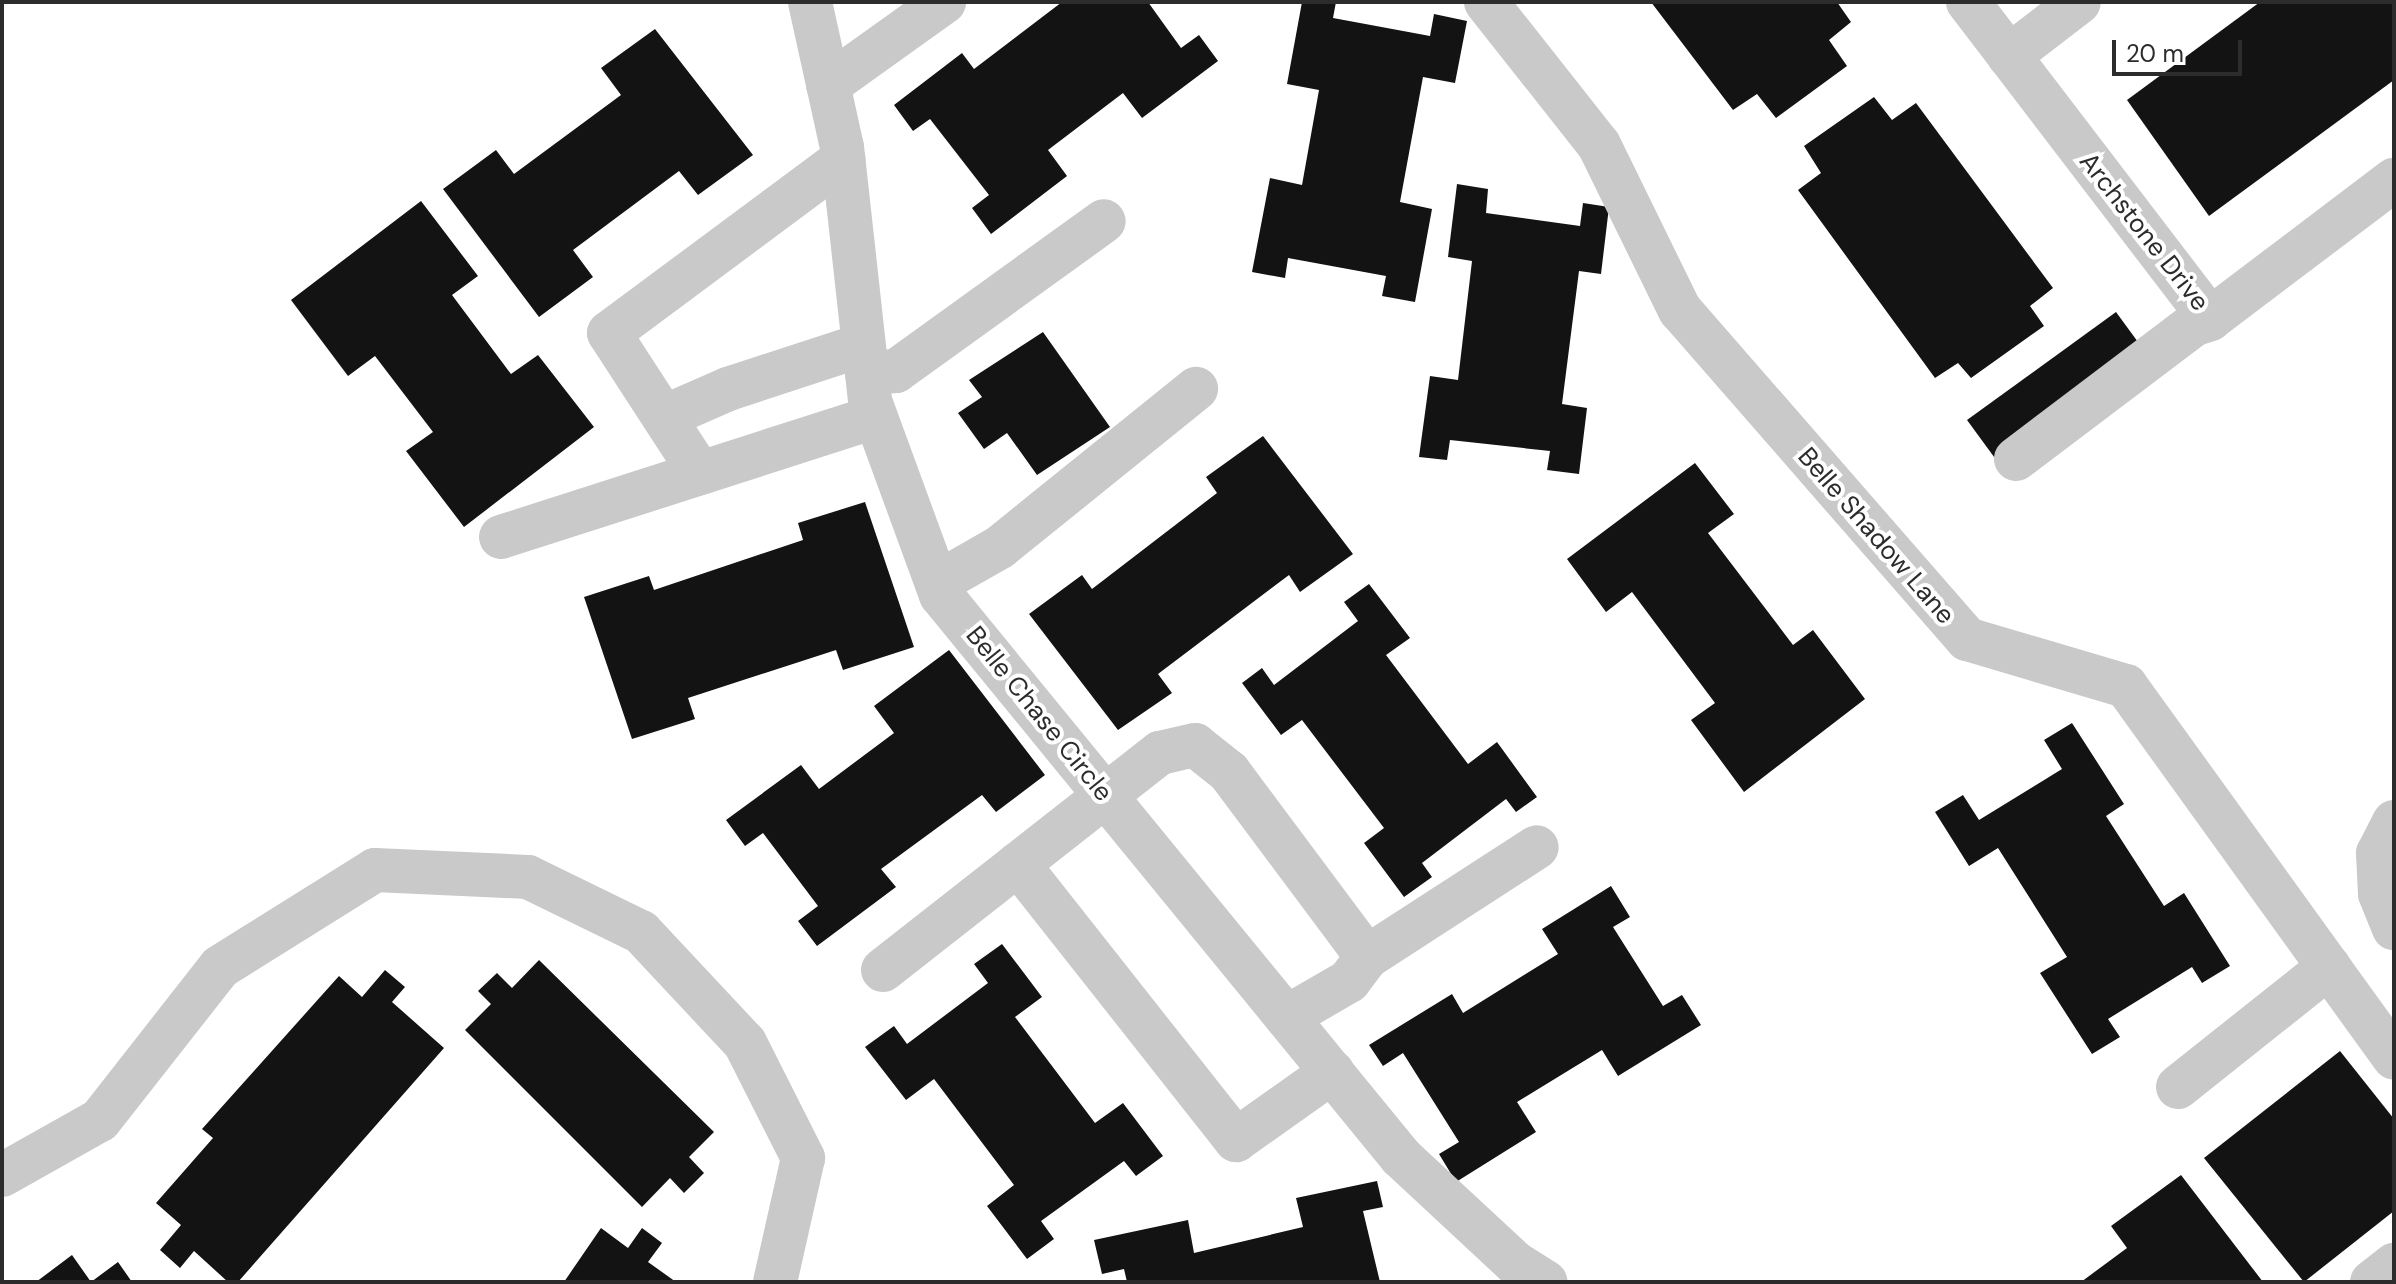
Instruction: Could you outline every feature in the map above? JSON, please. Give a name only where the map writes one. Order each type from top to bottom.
[{"type":"street","name":"Belle Chase Circle","points":[[810,2],[843,159],[865,359],[875,417],[941,595],[1401,1157],[1515,1263],[1546,1282]]},
{"type":"street","points":[[828,85],[944,2]]},
{"type":"street","name":"Belle Shadow Lane","points":[[1486,2],[1599,145],[1680,310],[1967,639],[2126,686],[2394,1057]]},
{"type":"street","name":"Archstone Drive","points":[[1968,2],[2210,319],[2394,180]]},
{"type":"street","points":[[2009,56],[2079,2]]},
{"type":"street","points":[[700,473],[609,333],[843,159]]},
{"type":"street","points":[[664,417],[728,389],[865,359],[896,371],[1104,221]]},
{"type":"street","points":[[2016,459],[2193,325],[2210,319]]},
{"type":"street","points":[[937,583],[1000,547],[1196,389]]},
{"type":"street","points":[[501,537],[875,417]]},
{"type":"street","points":[[883,970],[1160,753],[1195,745],[1229,772],[1367,957]]},
{"type":"street","points":[[2394,822],[2378,853],[2380,894],[2394,928]]},
{"type":"street","points":[[1287,1017],[1349,981],[1367,957],[1537,847]]},
{"type":"street","points":[[1018,864],[1236,1140],[1332,1072]]},
{"type":"street","points":[[2,1175],[100,1120],[220,967],[375,870],[528,877],[641,932],[745,1043],[803,1158],[775,1282]]},
{"type":"street","points":[[2178,1087],[2329,967]]},
{"type":"street","points":[[2372,1282],[2394,1265]]},
{"type":"building","points":[[1062,2],[1148,2],[1181,48],[1199,35],[1218,61],[1142,118],[1123,93],[1048,150],[1067,176],[991,234],[972,208],[989,195],[930,119],[913,131],[894,105],[962,53],[974,69]]},
{"type":"building","points":[[1302,2],[1336,2],[1333,18],[1430,36],[1434,14],[1467,21],[1455,83],[1423,77],[1400,202],[1432,209],[1415,302],[1382,296],[1386,276],[1288,258],[1285,278],[1252,272],[1270,178],[1302,185],[1319,90],[1287,84]]},
{"type":"building","points":[[1651,2],[1837,2],[1851,22],[1829,40],[1847,66],[1776,118],[1757,94],[1733,110]]},
{"type":"building","points":[[2260,2],[2394,2],[2394,80],[2209,216],[2127,100]]},
{"type":"building","points":[[655,29],[753,155],[698,195],[679,171],[573,250],[593,277],[539,317],[443,189],[496,150],[514,174],[621,95],[601,68]]},
{"type":"building","points":[[1874,97],[1892,120],[1916,103],[2053,288],[2030,306],[2044,326],[1971,378],[1958,363],[1935,378],[1798,190],[1821,173],[1804,146]]},
{"type":"building","points":[[1457,184],[1488,189],[1486,213],[1580,226],[1583,203],[1609,207],[1601,274],[1579,271],[1562,404],[1587,408],[1579,474],[1547,470],[1550,451],[1450,440],[1447,460],[1419,457],[1430,376],[1458,380],[1472,261],[1448,257]]},
{"type":"building","points":[[421,201],[478,276],[452,295],[511,374],[538,355],[594,427],[464,527],[406,451],[433,432],[375,356],[348,376],[291,300]]},
{"type":"building","points":[[2116,312],[2146,353],[1997,461],[1967,420]]},
{"type":"building","points":[[1043,332],[1110,427],[1037,475],[1007,433],[984,449],[958,413],[982,397],[969,380]]},
{"type":"building","points":[[1263,436],[1353,554],[1300,592],[1289,575],[1158,674],[1172,693],[1118,730],[1029,614],[1082,575],[1092,589],[1217,493],[1206,477]]},
{"type":"building","points":[[1695,463],[1734,514],[1708,533],[1793,645],[1813,630],[1865,699],[1744,792],[1691,720],[1715,703],[1632,592],[1606,612],[1567,559]]},
{"type":"building","points":[[865,502],[914,647],[843,670],[836,650],[688,698],[695,719],[632,739],[584,597],[649,576],[654,590],[803,540],[798,523]]},
{"type":"building","points":[[1369,584],[1410,638],[1386,655],[1468,764],[1497,742],[1537,797],[1516,812],[1506,799],[1422,863],[1432,877],[1404,897],[1364,843],[1384,828],[1302,720],[1281,735],[1242,683],[1262,668],[1274,685],[1358,621],[1344,602]]},
{"type":"building","points":[[949,650],[1045,775],[996,812],[982,795],[881,869],[896,887],[817,946],[798,921],[818,906],[763,833],[745,846],[726,820],[801,765],[819,789],[894,733],[874,706]]},
{"type":"building","points":[[2072,723],[2124,804],[2106,816],[2164,906],[2184,893],[2230,966],[2202,983],[2192,967],[2108,1019],[2120,1037],[2092,1054],[2040,973],[2067,957],[1998,848],[1969,866],[1935,812],[1963,795],[1979,820],[2062,769],[2044,740]]},
{"type":"building","points":[[1611,886],[1630,917],[1613,927],[1663,1006],[1682,995],[1701,1025],[1618,1076],[1602,1050],[1517,1102],[1536,1132],[1456,1182],[1439,1154],[1459,1142],[1403,1053],[1383,1066],[1369,1045],[1452,994],[1463,1013],[1558,954],[1542,929]]},
{"type":"building","points":[[1002,944],[1042,997],[1015,1017],[1095,1123],[1123,1103],[1163,1156],[1136,1176],[1124,1161],[1041,1221],[1054,1239],[1027,1259],[987,1206],[1014,1185],[934,1079],[906,1100],[865,1047],[894,1026],[907,1044],[988,983],[974,964]]},
{"type":"building","points":[[539,960],[714,1132],[689,1157],[704,1173],[684,1193],[670,1178],[642,1207],[465,1030],[491,1004],[478,991],[497,973],[512,988]]},
{"type":"building","points":[[385,970],[405,987],[392,1002],[444,1048],[238,1282],[228,1282],[194,1251],[180,1268],[160,1250],[181,1225],[156,1203],[213,1138],[202,1129],[339,976],[362,997]]},
{"type":"building","points":[[2340,1051],[2394,1119],[2394,1211],[2304,1282],[2204,1158]]},
{"type":"building","points":[[2181,1175],[2263,1282],[2081,1282],[2127,1248],[2111,1226]]},
{"type":"building","points":[[1377,1181],[1383,1207],[1363,1211],[1380,1282],[1127,1282],[1124,1269],[1102,1274],[1094,1240],[1188,1220],[1194,1253],[1303,1227],[1296,1198]]},
{"type":"building","points":[[601,1228],[628,1248],[642,1228],[662,1243],[648,1262],[676,1282],[564,1282]]},
{"type":"building","points":[[72,1255],[91,1282],[36,1282]]},
{"type":"building","points":[[118,1262],[132,1282],[91,1282]]}]
